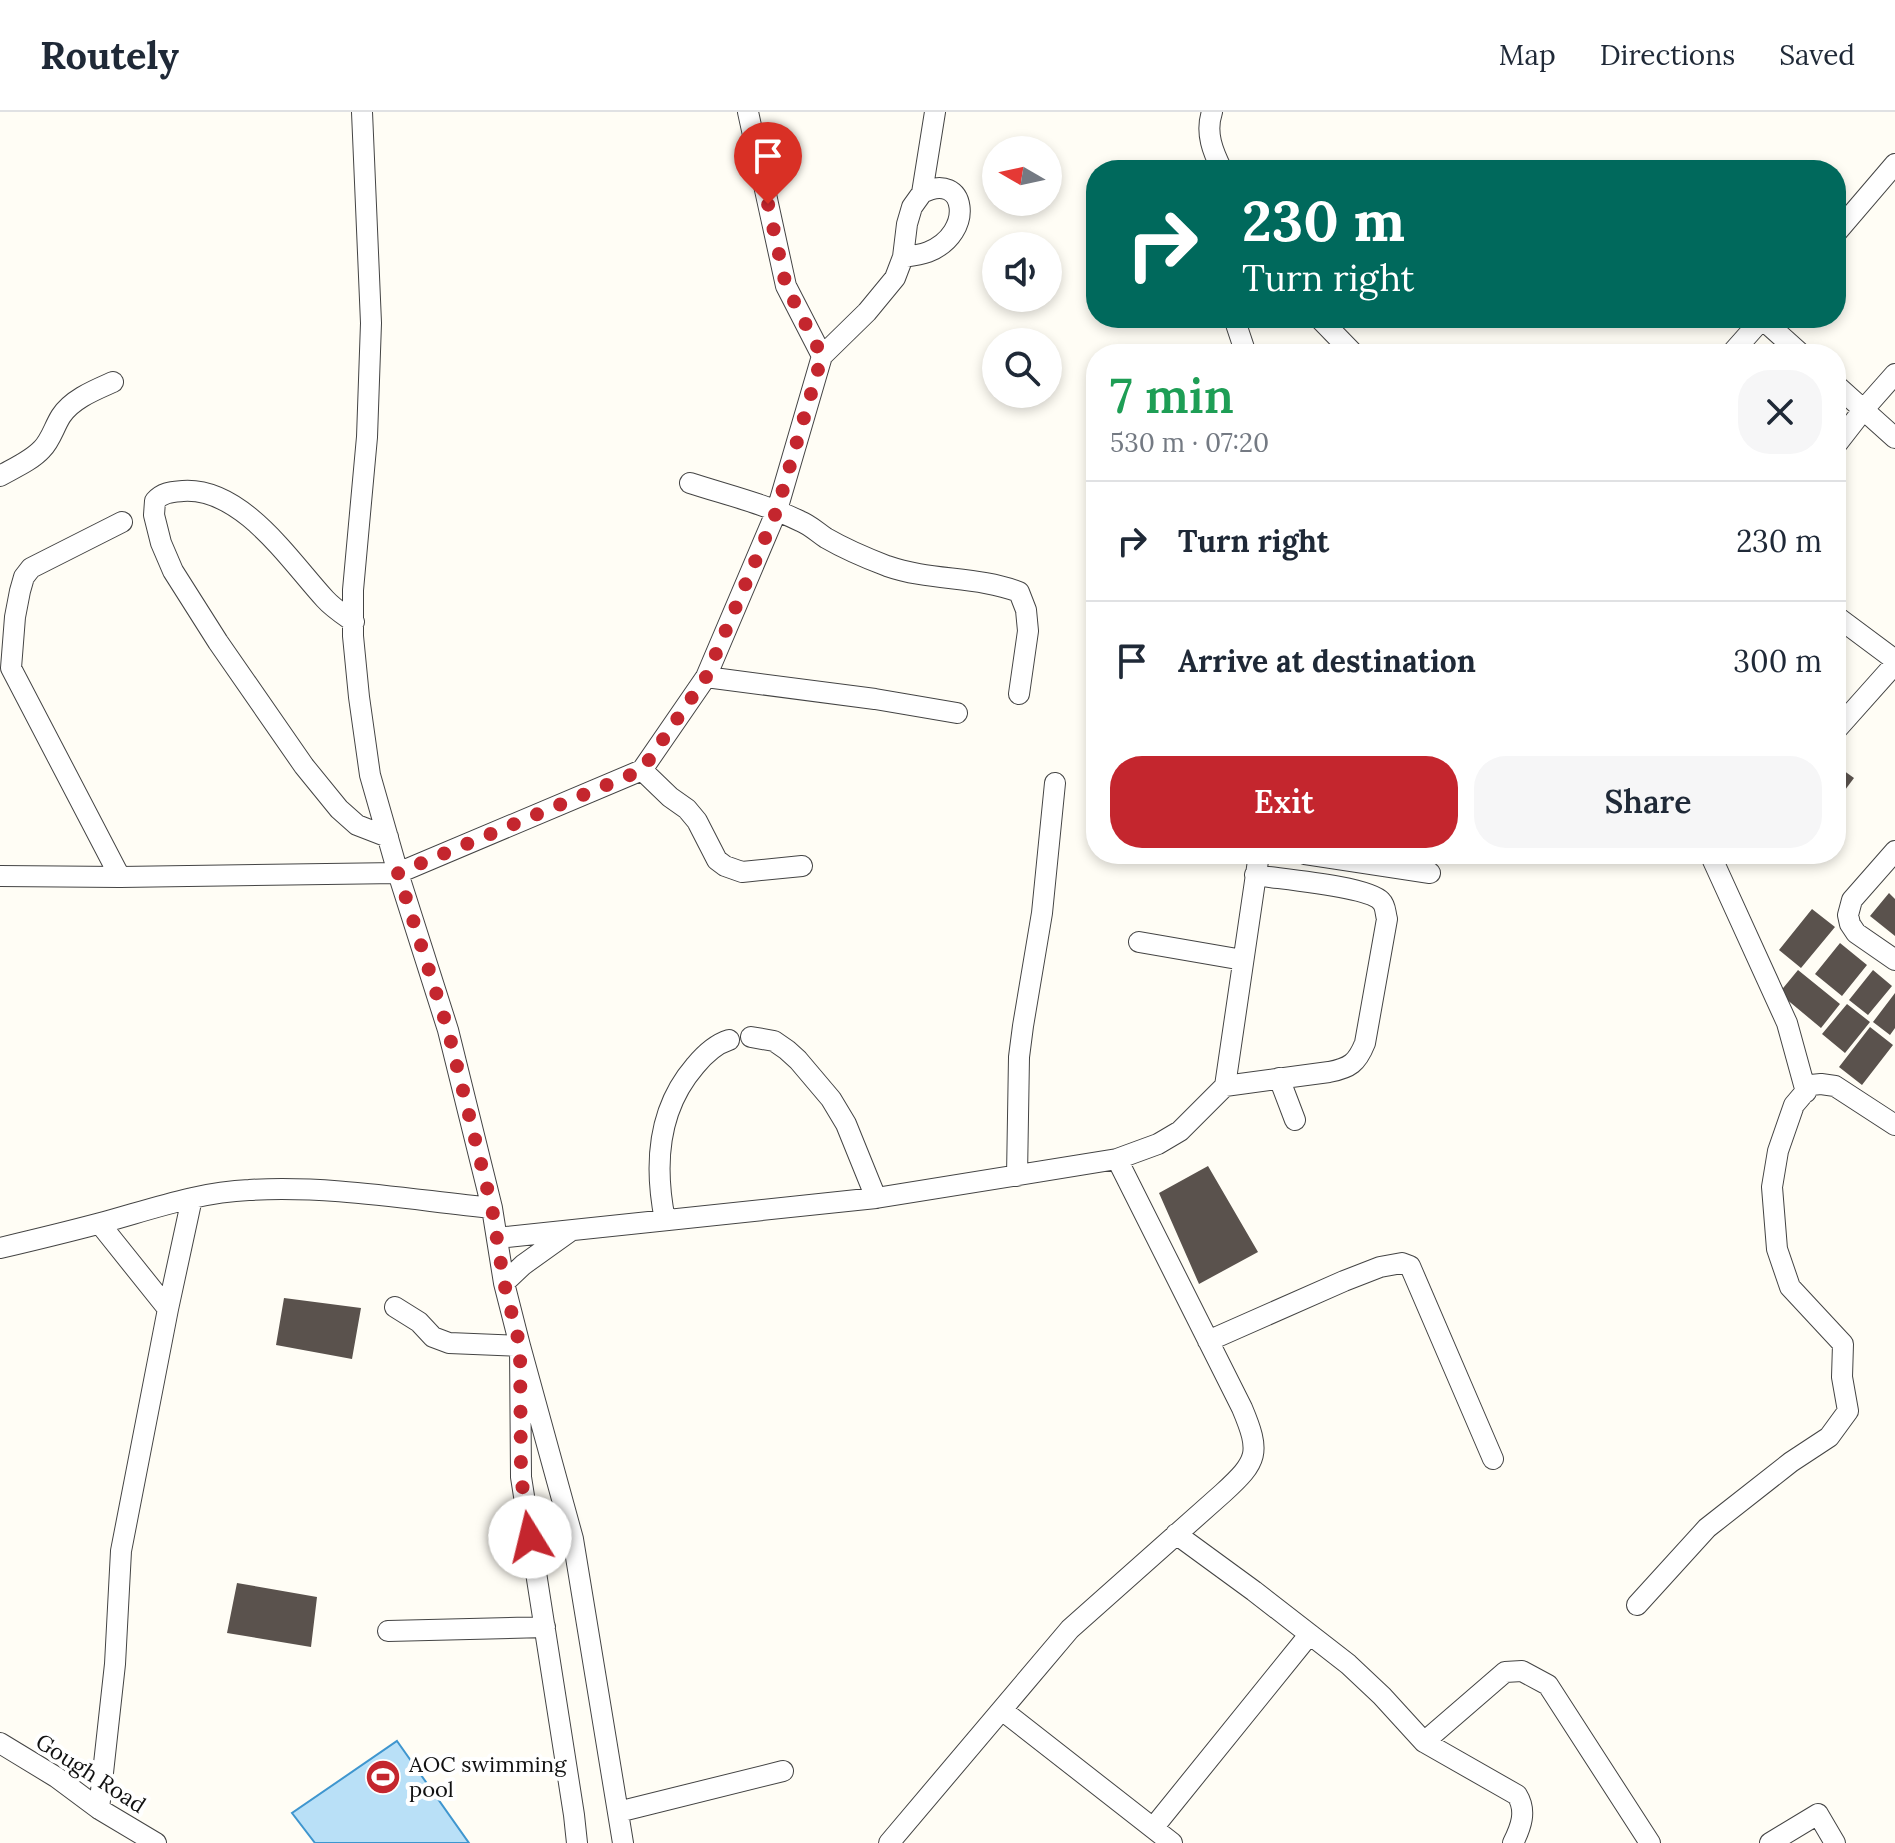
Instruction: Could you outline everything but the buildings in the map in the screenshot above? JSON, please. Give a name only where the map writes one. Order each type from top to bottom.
[{"type":"street","points":[[362,112],[371,323],[367,437],[353,590],[353,636],[370,775],[448,1030],[492,1208],[504,1283],[573,1539],[623,1843]]},
{"type":"street","points":[[748,112],[786,286],[822,356]]},
{"type":"street","points":[[922,193],[935,112]]},
{"type":"street","points":[[1212,112],[1208,129],[1218,160]]},
{"type":"street","points":[[1846,221],[1895,164]]},
{"type":"street","points":[[0,876],[398,873],[642,770],[706,677],[777,510],[822,356],[867,312],[895,278],[903,257],[912,207],[922,193],[931,188],[945,188],[958,199],[961,211],[959,224],[949,237],[930,252],[903,257]]},
{"type":"street","points":[[1329,328],[1344,344]]},
{"type":"street","points":[[1740,344],[1753,328]]},
{"type":"street","points":[[1773,328],[1790,344]]},
{"type":"street","points":[[1846,432],[1895,374]]},
{"type":"street","points":[[0,476],[43,449],[61,415],[69,407],[88,393],[113,382]]},
{"type":"street","points":[[1846,394],[1895,438]]},
{"type":"street","points":[[690,483],[777,510],[854,552],[888,566],[921,576],[969,580],[1019,592],[1026,610],[1028,631],[1019,694]]},
{"type":"street","points":[[354,622],[327,601],[270,536],[225,501],[207,493],[187,491],[170,492],[155,501],[154,515],[161,543],[173,571],[252,692],[304,766],[339,809],[357,825],[388,837]]},
{"type":"street","points":[[11,668],[15,617],[24,577],[31,568],[122,522]]},
{"type":"street","points":[[1846,624],[1895,662],[1846,719]]},
{"type":"street","points":[[0,648],[120,877]]},
{"type":"street","points":[[706,677],[957,713]]},
{"type":"street","points":[[642,770],[687,809],[697,821],[717,860],[725,866],[742,872],[802,866]]},
{"type":"street","points":[[1017,1176],[1019,1057],[1042,913],[1055,783]]},
{"type":"street","points":[[1895,851],[1852,900],[1848,915],[1856,933],[1895,960]]},
{"type":"street","points":[[1225,1086],[1257,864]]},
{"type":"street","points":[[1371,864],[1430,873]]},
{"type":"street","points":[[1715,864],[1787,1023],[1806,1092]]},
{"type":"street","points":[[497,1238],[876,1198],[1117,1159],[1158,1144],[1180,1131],[1225,1086],[1345,1069],[1353,1064],[1365,1043],[1387,919],[1384,905],[1380,899],[1361,890],[1255,875]]},
{"type":"street","points":[[1139,942],[1243,960]]},
{"type":"street","points":[[751,1037],[774,1041],[787,1050],[831,1099],[846,1124],[876,1198]]},
{"type":"street","points":[[665,1220],[658,1177],[660,1139],[669,1108],[686,1076],[700,1059],[729,1040]]},
{"type":"street","points":[[1279,1078],[1295,1120]]},
{"type":"street","points":[[1637,1605],[1707,1528],[1791,1462],[1829,1437],[1848,1411],[1842,1377],[1843,1344],[1790,1287],[1777,1249],[1772,1187],[1778,1151],[1794,1105],[1811,1085],[1835,1086],[1895,1125]]},
{"type":"street","points":[[889,1843],[1070,1629],[1239,1478],[1250,1464],[1254,1451],[1251,1429],[1117,1159]]},
{"type":"street","points":[[0,1248],[192,1198],[247,1190],[350,1193],[492,1208]]},
{"type":"street","points":[[99,1809],[115,1664],[121,1551],[192,1198]]},
{"type":"street","points":[[100,1224],[168,1309]]},
{"type":"street","points":[[504,1283],[523,1265],[572,1230]]},
{"type":"street","points":[[1208,1341],[1380,1267],[1402,1263],[1410,1266],[1493,1459]]},
{"type":"street","points":[[395,1307],[419,1322],[433,1337],[449,1343],[520,1346]]},
{"type":"street","points":[[520,1346],[521,1477],[577,1843]]},
{"type":"street","points":[[1176,1534],[1348,1664],[1424,1742],[1517,1795],[1522,1804],[1522,1815],[1521,1826],[1513,1843]]},
{"type":"street","points":[[388,1631],[545,1627]]},
{"type":"street","points":[[1153,1828],[1309,1635]]},
{"type":"street","points":[[1424,1742],[1505,1672],[1522,1671],[1536,1677],[1548,1685],[1564,1708],[1650,1843]]},
{"type":"street","points":[[1002,1710],[1172,1843]]},
{"type":"street","name":"Gough Road","points":[[0,1743],[156,1843]]},
{"type":"street","points":[[618,1812],[783,1771]]},
{"type":"street","points":[[1770,1843],[1818,1814],[1835,1843]]},
{"type":"water","name":"AOC swimming pool","points":[[397,1741],[469,1843],[315,1843],[292,1813]]},
{"type":"place","name":"AOC swimming pool","points":[[383,1777]]},
{"type":"route","points":[[530,1537],[521,1477],[520,1346],[504,1283],[492,1208],[448,1030],[398,873],[642,770],[706,677],[777,510],[822,356],[786,286],[768,204]]}]
